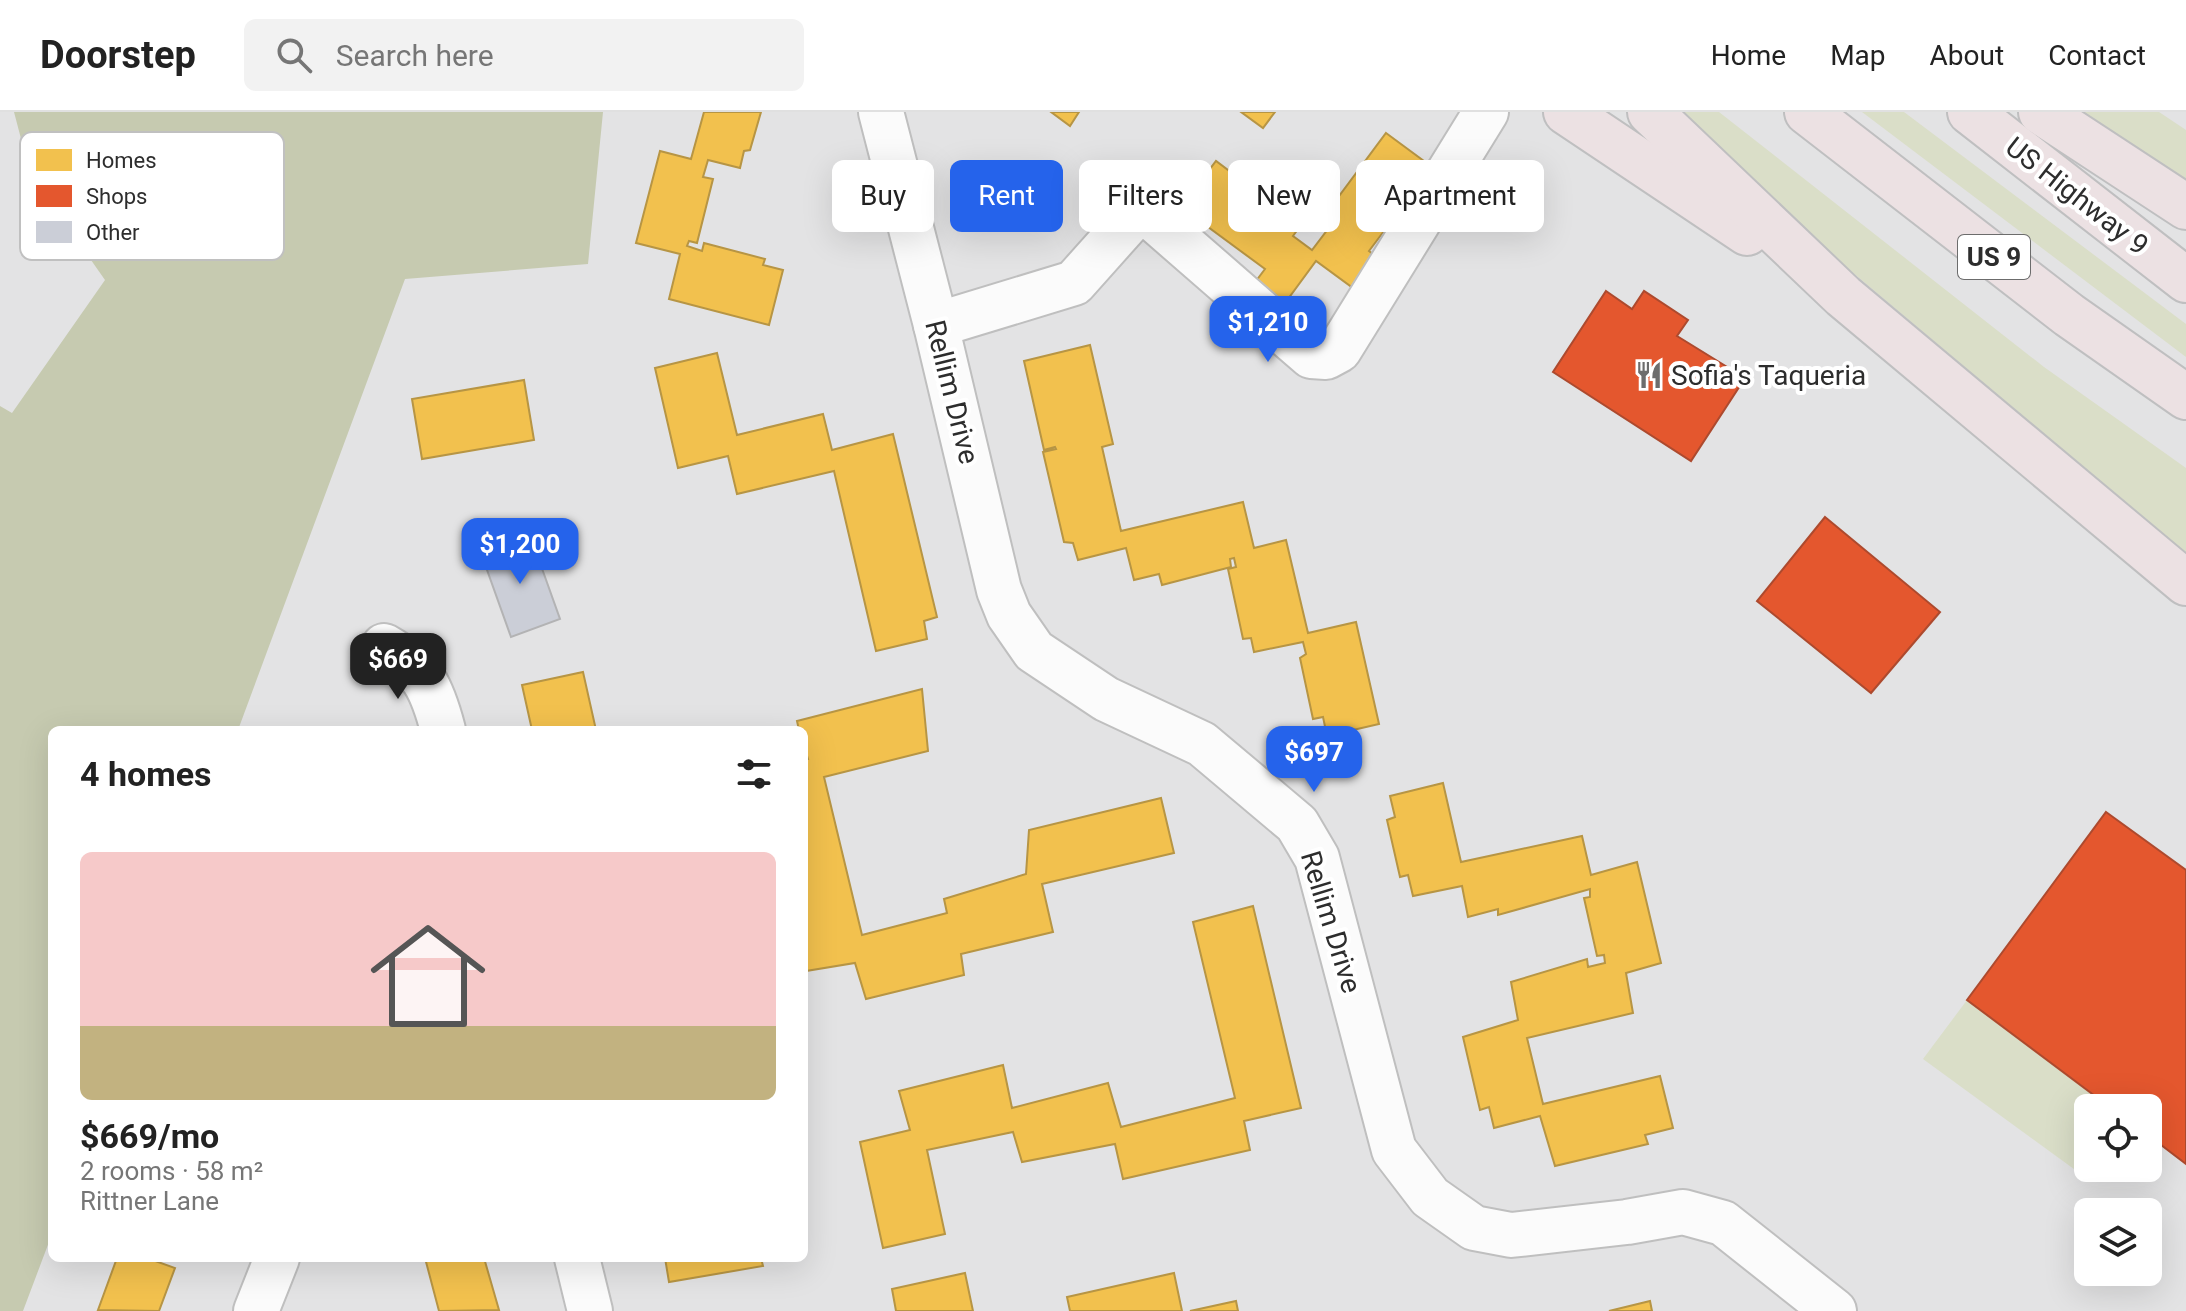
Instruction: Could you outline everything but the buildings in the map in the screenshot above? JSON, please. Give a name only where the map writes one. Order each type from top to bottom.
[{"type":"highway","points":[[1566,112],[1843,296]]},
{"type":"highway","points":[[1650,112],[1843,296],[2186,583]]},
{"type":"highway","name":"US 9","points":[[1807,112],[2069,315],[2186,397]]},
{"type":"highway","name":"US Highway 9","points":[[1970,112],[2186,280]]},
{"type":"highway","points":[[2041,112],[2186,207]]},
{"type":"street","name":"Rellim Drive","points":[[881,112],[999,590],[1009,615],[1034,651],[1106,699],[1202,744],[1297,824],[1317,858],[1394,1150],[1430,1197],[1474,1228],[1511,1235],[1627,1222],[1683,1212],[1723,1223],[1834,1311]]},
{"type":"street","points":[[936,325],[1074,283],[1141,208],[1311,356],[1326,357],[1339,350],[1486,112]]},
{"type":"street","points":[[384,646],[404,657],[424,677],[435,700],[442,726]]},
{"type":"street","points":[[256,1311],[275,1262]]},
{"type":"street","points":[[578,1262],[590,1311]]},
{"type":"green space","points":[[14,112],[603,112],[588,264],[405,279],[239,726],[48,726],[48,1245],[23,1311],[0,1311],[0,406],[12,413],[105,280],[91,260],[284,260],[284,132],[20,132],[20,135]]},
{"type":"green space","points":[[1669,112],[1719,112],[2044,367],[2186,468],[2186,554],[1756,191]]},
{"type":"green space","points":[[1862,112],[1904,112],[2186,324],[2186,357]]},
{"type":"green space","points":[[2065,112],[2159,112],[2186,130],[2186,193]]},
{"type":"green space","points":[[1967,1000],[2092,1094],[2074,1094],[2074,1169],[1923,1059]]},
{"type":"place","name":"Sofia's Taqueria","points":[[1649,375]]}]
